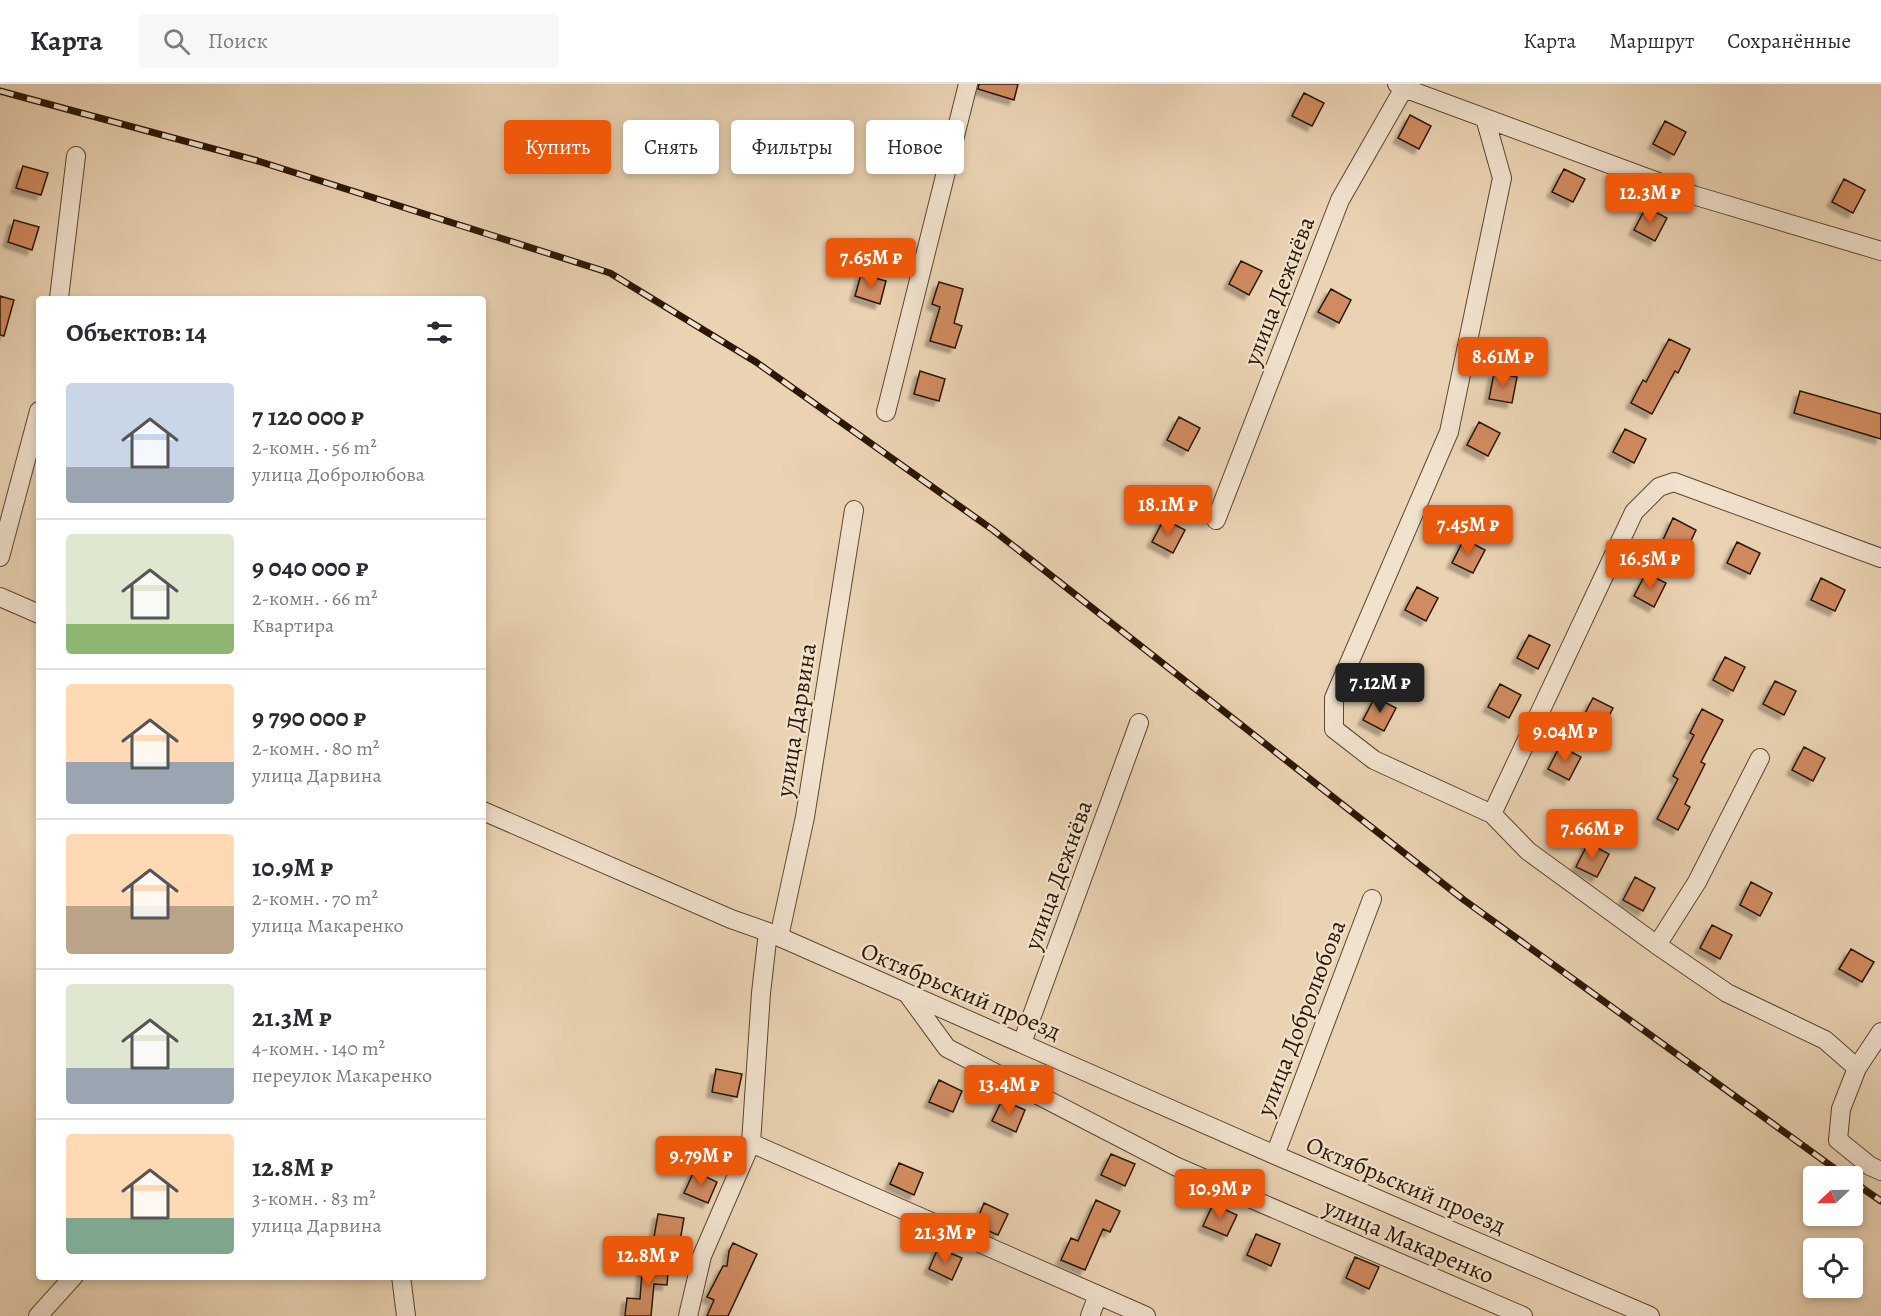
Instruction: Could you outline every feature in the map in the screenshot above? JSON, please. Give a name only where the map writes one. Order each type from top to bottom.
[{"type":"street","points":[[886,412],[968,84]]},
{"type":"street","points":[[1400,86],[1693,195],[1881,251]]},
{"type":"street","name":"улица Дежнёва","points":[[1216,520],[1340,200],[1400,86]]},
{"type":"street","points":[[1485,118],[1502,178],[1449,432],[1334,698],[1334,729],[1374,760],[1492,814],[1528,851],[1658,945],[1727,993],[1825,1040],[1857,1068]]},
{"type":"street","points":[[59,296],[76,156]]},
{"type":"street","points":[[0,557],[36,422]]},
{"type":"street","points":[[1492,814],[1634,512],[1659,487],[1674,482],[1881,558]]},
{"type":"street","name":"улица Дарвина","points":[[688,1316],[702,1256],[751,1143],[761,993],[773,935],[804,817],[854,510]]},
{"type":"street","points":[[0,597],[36,613]]},
{"type":"street","name":"улица Дежнёва","points":[[1022,1043],[1139,723]]},
{"type":"street","points":[[1658,945],[1696,882],[1760,758]]},
{"type":"street","name":"Октябрьский проезд","points":[[486,812],[1650,1316]]},
{"type":"street","name":"улица Добролюбова","points":[[1275,1155],[1372,899]]},
{"type":"street","name":"улица Макаренко","points":[[909,996],[947,1048],[1175,1166],[1523,1316]]},
{"type":"street","points":[[1881,1032],[1857,1068],[1841,1109],[1838,1140],[1870,1166],[1881,1171]]},
{"type":"street","points":[[751,1143],[1146,1316]]},
{"type":"street","points":[[38,1316],[70,1280]]},
{"type":"street","points":[[402,1280],[406,1316]]},
{"type":"street","points":[[1090,1316],[1098,1295]]},
{"type":"building","points":[[979,84],[1018,84],[1014,100],[978,89]]},
{"type":"building","points":[[1304,93],[1324,103],[1312,126],[1292,116]]},
{"type":"building","points":[[1410,115],[1431,126],[1419,149],[1398,138]]},
{"type":"building","points":[[1665,121],[1686,132],[1674,155],[1653,144]]},
{"type":"building","points":[[23,166],[48,173],[41,195],[16,188]]},
{"type":"building","points":[[1564,169],[1585,179],[1573,202],[1552,192]]},
{"type":"building","points":[[1844,179],[1865,190],[1853,213],[1832,202]]},
{"type":"building","points":[[1646,207],[1667,218],[1655,241],[1634,230]]},
{"type":"building","points":[[14,220],[39,227],[32,250],[8,242]]},
{"type":"building","points":[[1241,261],[1262,271],[1249,295],[1229,284]]},
{"type":"building","points":[[861,274],[886,281],[880,304],[855,296]]},
{"type":"building","points":[[939,282],[963,289],[954,323],[962,326],[955,348],[930,341],[940,307],[932,304]]},
{"type":"building","points":[[1331,289],[1351,300],[1339,323],[1318,312]]},
{"type":"building","points":[[0,296],[14,300],[4,336],[0,335]]},
{"type":"building","points":[[1669,339],[1690,349],[1678,373],[1675,371],[1652,414],[1631,403],[1643,380],[1646,382]]},
{"type":"building","points":[[920,371],[945,379],[939,401],[914,394]]},
{"type":"building","points":[[1494,373],[1517,377],[1512,403],[1489,399]]},
{"type":"building","points":[[1800,391],[1881,414],[1881,439],[1794,413]]},
{"type":"building","points":[[1179,417],[1200,428],[1188,451],[1167,440]]},
{"type":"building","points":[[1479,422],[1500,433],[1488,456],[1467,445]]},
{"type":"building","points":[[1625,429],[1646,439],[1634,463],[1613,452]]},
{"type":"building","points":[[1673,518],[1696,530],[1686,551],[1663,540]]},
{"type":"building","points":[[1164,519],[1185,530],[1173,553],[1152,542]]},
{"type":"building","points":[[1464,539],[1485,550],[1473,573],[1452,563]]},
{"type":"building","points":[[1737,542],[1760,553],[1750,574],[1727,563]]},
{"type":"building","points":[[1646,573],[1666,583],[1654,607],[1634,596]]},
{"type":"building","points":[[1821,578],[1845,590],[1835,611],[1811,600]]},
{"type":"building","points":[[1417,587],[1438,598],[1426,621],[1405,610]]},
{"type":"building","points":[[1529,635],[1550,645],[1538,669],[1517,658]]},
{"type":"building","points":[[1725,657],[1745,667],[1733,691],[1713,680]]},
{"type":"building","points":[[1775,681],[1796,691],[1784,715],[1763,704]]},
{"type":"building","points":[[1500,684],[1521,695],[1509,718],[1488,707]]},
{"type":"building","points":[[1375,697],[1396,708],[1384,731],[1363,720]]},
{"type":"building","points":[[1593,698],[1613,708],[1601,732],[1581,721]]},
{"type":"building","points":[[1702,709],[1723,720],[1701,762],[1705,764],[1685,804],[1690,807],[1678,830],[1657,819],[1678,779],[1673,776],[1694,735],[1690,733]]},
{"type":"building","points":[[1560,746],[1581,757],[1569,780],[1548,769]]},
{"type":"building","points":[[1804,747],[1825,758],[1813,781],[1792,770]]},
{"type":"building","points":[[1588,843],[1609,854],[1597,877],[1576,867]]},
{"type":"building","points":[[1635,877],[1655,888],[1643,911],[1623,900]]},
{"type":"building","points":[[1751,882],[1772,893],[1760,916],[1740,905]]},
{"type":"building","points":[[1712,925],[1732,935],[1720,959],[1700,948]]},
{"type":"building","points":[[1851,949],[1874,962],[1862,982],[1839,969]]},
{"type":"building","points":[[716,1069],[742,1074],[737,1097],[712,1092]]},
{"type":"building","points":[[939,1080],[962,1091],[953,1112],[929,1102]]},
{"type":"building","points":[[1002,1100],[1025,1110],[1016,1132],[992,1121]]},
{"type":"building","points":[[1111,1154],[1135,1164],[1125,1186],[1101,1175]]},
{"type":"building","points":[[899,1163],[923,1173],[914,1195],[890,1184]]},
{"type":"building","points":[[694,1171],[717,1182],[708,1203],[684,1193]]},
{"type":"building","points":[[1096,1200],[1120,1211],[1110,1232],[1103,1229],[1085,1270],[1061,1260],[1071,1238],[1078,1241]]},
{"type":"building","points":[[984,1203],[1008,1214],[998,1235],[975,1225]]},
{"type":"building","points":[[1213,1204],[1237,1215],[1227,1236],[1203,1226]]},
{"type":"building","points":[[658,1214],[684,1218],[680,1241],[654,1237]]},
{"type":"building","points":[[1256,1234],[1280,1244],[1271,1266],[1247,1255]]},
{"type":"building","points":[[733,1243],[757,1254],[728,1316],[707,1316],[714,1300],[707,1297],[723,1266],[727,1266],[729,1251]]},
{"type":"building","points":[[938,1248],[962,1258],[952,1280],[929,1269]]},
{"type":"building","points":[[1355,1257],[1379,1267],[1369,1289],[1346,1278]]},
{"type":"building","points":[[643,1259],[669,1261],[667,1285],[654,1284],[651,1316],[625,1316],[627,1298],[640,1299]]},
{"type":"railway","points":[[0,91],[258,161],[610,273],[756,362],[993,530],[1464,900],[1831,1166]]},
{"type":"railway","points":[[1863,1189],[1881,1201]]}]
